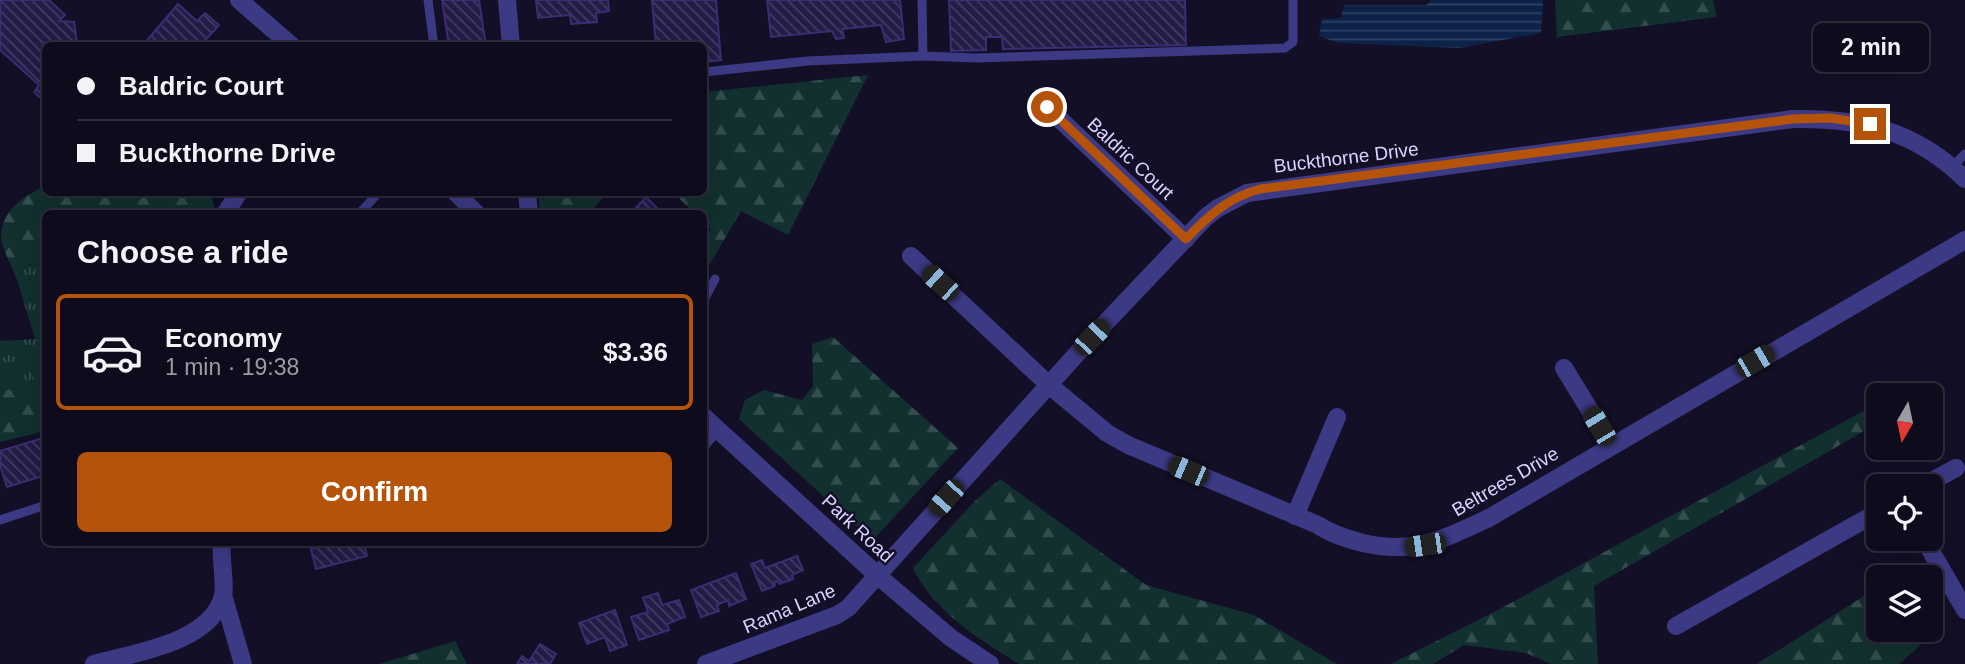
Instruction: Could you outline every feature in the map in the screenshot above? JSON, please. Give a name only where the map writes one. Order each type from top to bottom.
[{"type":"street","points":[[239,0],[287,42]]},
{"type":"street","points":[[507,0],[511,42]]},
{"type":"street","name":"Baldric Court","points":[[1047,107],[1186,239]]},
{"type":"street","name":"Buckthorne Drive","points":[[877,575],[1186,239],[1218,208],[1247,193],[1260,189],[1793,119],[1830,118],[1870,124],[1899,134],[1961,167]]},
{"type":"street","points":[[459,196],[473,210]]},
{"type":"street","name":"Beltrees Drive","points":[[911,256],[1049,385],[1107,433],[1128,446],[1328,532],[1354,541],[1402,548],[1425,545],[1446,538],[1489,518],[1965,240]]},
{"type":"street","points":[[1564,368],[1611,445]]},
{"type":"street","points":[[1296,516],[1337,416]]},
{"type":"street","name":"Park Road","points":[[707,420],[877,575],[951,638],[990,664]]},
{"type":"street","points":[[1943,475],[1956,468]]},
{"type":"street","points":[[1676,626],[1866,519]]},
{"type":"street","points":[[222,546],[223,595],[243,664]]},
{"type":"street","points":[[1931,551],[1965,610]]},
{"type":"street","name":"Rama Lane","points":[[706,664],[837,615],[848,608],[877,575]]},
{"type":"street","points":[[94,664],[183,638],[214,614],[223,595]]},
{"type":"lane","points":[[428,0],[433,42]]},
{"type":"lane","points":[[922,0],[923,55]]},
{"type":"lane","points":[[707,72],[807,61],[923,55],[977,58],[1285,48],[1293,42],[1293,0]]},
{"type":"lane","points":[[363,210],[375,196]]},
{"type":"lane","points":[[707,294],[715,279]]},
{"type":"lane","points":[[707,443],[718,430]]},
{"type":"lane","points":[[0,520],[42,506]]},
{"type":"green space","points":[[1555,0],[1713,0],[1717,17],[1557,37]]},
{"type":"green space","points":[[868,75],[788,235],[741,211],[707,269],[707,234],[711,229],[707,225],[707,210],[692,210],[676,196],[707,196],[707,92]]},
{"type":"green space","points":[[42,188],[42,196],[212,196],[214,210],[42,210],[42,266],[27,264],[17,280],[2,244],[2,229],[9,212]]},
{"type":"green space","points":[[538,196],[605,196],[592,210],[540,210]]},
{"type":"green space","points":[[27,264],[42,266],[42,363],[37,353],[26,355],[35,385],[0,391],[0,341],[35,339],[17,280]]},
{"type":"green space","points":[[833,337],[958,448],[872,541],[739,419],[745,400],[764,390],[802,400],[813,386],[812,344]]},
{"type":"green space","points":[[37,353],[42,363],[42,432],[0,442],[0,391],[34,385],[26,355]]},
{"type":"green space","points":[[1866,410],[1866,430],[1594,586],[1598,664],[1551,664],[1526,653],[1464,645],[1433,664],[1391,664],[1496,611]]},
{"type":"green space","points":[[1000,479],[1146,585],[1254,615],[1337,664],[1016,662],[957,622],[932,597],[913,568],[976,500]]},
{"type":"green space","points":[[1866,595],[1866,642],[1924,642],[1899,664],[1757,664]]},
{"type":"green space","points":[[455,641],[467,664],[379,664]]},
{"type":"water","points":[[1432,0],[1543,0],[1541,33],[1460,48],[1338,43],[1319,36],[1322,19],[1341,18],[1344,5],[1426,5]]},
{"type":"building","points":[[0,0],[49,0],[65,15],[59,21],[74,22],[77,42],[42,42],[42,99],[34,92],[39,85],[0,50]]},
{"type":"building","points":[[442,0],[479,0],[485,42],[448,42]]},
{"type":"building","points":[[536,0],[608,0],[609,11],[596,13],[597,22],[571,24],[570,15],[538,18]]},
{"type":"building","points":[[652,0],[716,0],[721,60],[707,62],[707,42],[656,42]]},
{"type":"building","points":[[767,0],[900,0],[904,39],[886,42],[881,25],[842,29],[844,38],[836,39],[832,31],[771,37]]},
{"type":"building","points":[[949,0],[1185,0],[1186,45],[1003,49],[1002,37],[986,37],[986,50],[951,51]]},
{"type":"building","points":[[178,4],[197,21],[205,13],[219,25],[204,42],[146,42]]},
{"type":"building","points":[[646,197],[659,210],[634,210]]},
{"type":"building","points":[[42,438],[42,476],[7,487],[0,465],[0,451]]},
{"type":"building","points":[[321,546],[365,546],[367,556],[316,569],[311,549]]},
{"type":"building","points":[[797,556],[803,570],[792,575],[793,579],[779,584],[774,582],[775,586],[762,591],[751,564],[762,560],[765,568]]},
{"type":"building","points":[[736,573],[746,599],[729,606],[728,600],[717,605],[719,611],[701,617],[691,590]]},
{"type":"building","points":[[658,593],[662,605],[679,600],[685,617],[667,624],[669,630],[639,640],[631,617],[648,612],[643,598]]},
{"type":"building","points":[[615,610],[627,645],[610,651],[605,637],[587,644],[579,623]]},
{"type":"building","points":[[540,644],[556,654],[550,664],[517,664],[522,656],[529,661]]},
{"type":"route","points":[[1047,107],[1186,239],[1218,208],[1260,189],[1793,119],[1830,118],[1870,124]]}]
